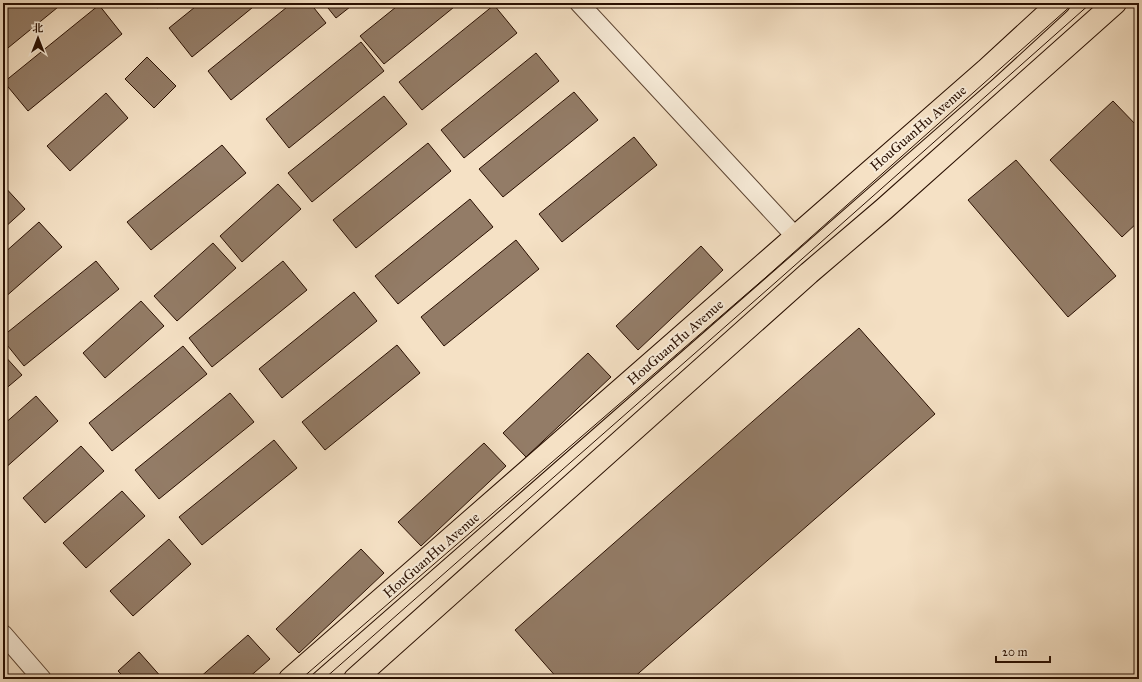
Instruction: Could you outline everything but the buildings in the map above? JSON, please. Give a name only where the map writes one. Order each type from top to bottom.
[{"type":"main road","name":"HouGuanHu Avenue","points":[[290,679],[986,70],[1059,3]]},
{"type":"main road","points":[[355,679],[803,278],[884,209],[1115,3]]},
{"type":"street","points":[[579,3],[795,236]]},
{"type":"street","points":[[3,634],[42,679]]},
{"type":"tram line","points":[[301,679],[765,278],[1074,3]]},
{"type":"tram line","points":[[324,679],[1091,3]]}]
